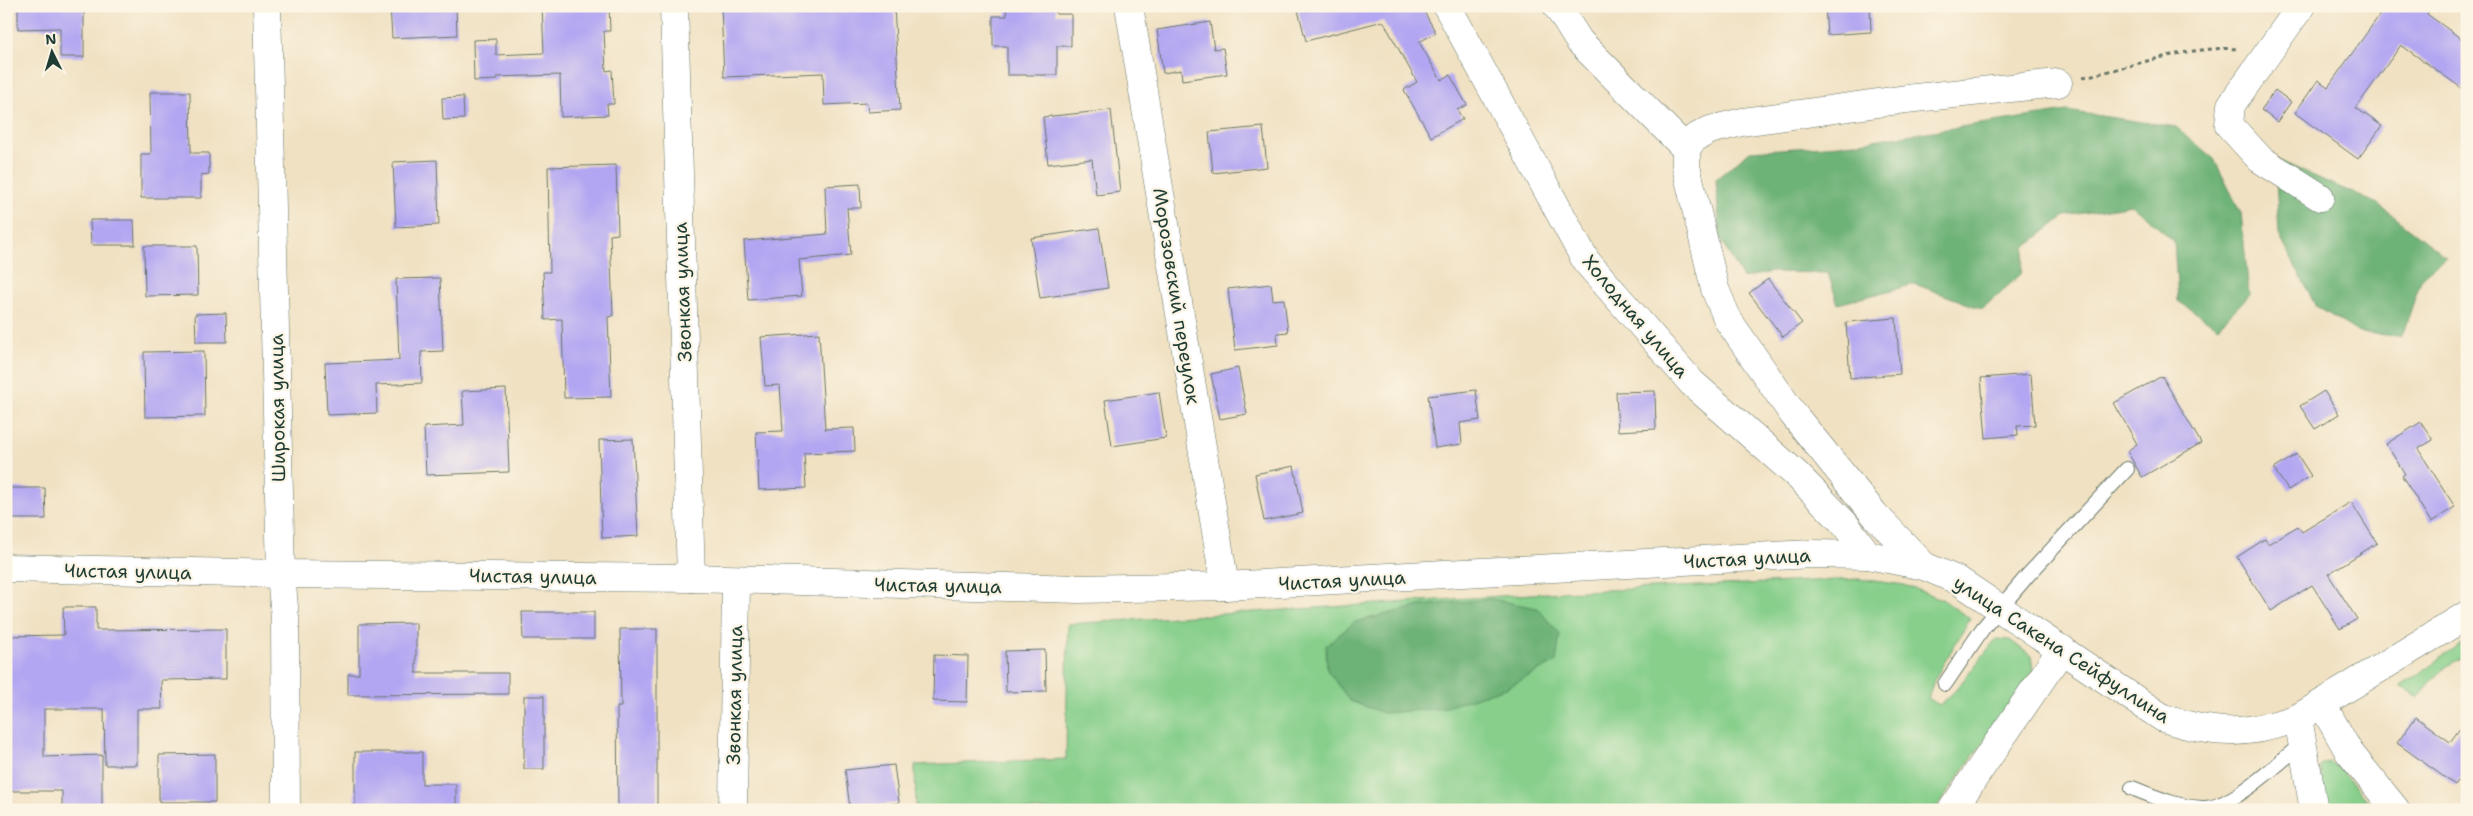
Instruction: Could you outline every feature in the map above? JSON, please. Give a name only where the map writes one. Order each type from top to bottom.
[{"type":"street","name":"Широкая улица","points":[[266,6],[281,574],[285,618],[286,810]]},
{"type":"street","name":"Звонкая улица","points":[[674,6],[691,578]]},
{"type":"street","name":"Морозовский переулок","points":[[1129,6],[1225,586]]},
{"type":"street","name":"Холодная улица","points":[[1447,6],[1586,261],[1692,383],[1797,475],[1844,523],[1868,555]]},
{"type":"street","points":[[1558,6],[1579,41],[1686,149]]},
{"type":"street","points":[[2301,6],[2230,105],[2229,125],[2260,159],[2320,197]]},
{"type":"street","points":[[1924,566],[1875,515],[1793,414],[1728,320],[1715,289],[1686,166],[1686,149],[1693,139],[1710,130],[1742,122],[1906,99],[2058,82]]},
{"type":"street","name":"Чистая улица","points":[[6,568],[281,574],[691,578],[736,581],[1079,589],[1225,586],[1810,554],[1868,555]]},
{"type":"street","name":"улица Сакена Сейфуллина","points":[[1868,555],[1924,566],[1959,581],[2163,718],[2195,729],[2233,733],[2268,728],[2301,730],[2322,704],[2467,615]]},
{"type":"street","name":"Звонкая улица","points":[[733,810],[736,581]]},
{"type":"street","points":[[1952,810],[2062,649]]},
{"type":"street","points":[[2322,704],[2349,752],[2396,810]]},
{"type":"street","points":[[2301,730],[2314,810]]},
{"type":"lane","points":[[1945,684],[1983,628],[2028,575],[2127,469]]},
{"type":"lane","points":[[2132,788],[2174,805],[2204,809],[2228,802],[2301,730]]},
{"type":"path","points":[[2058,82],[2119,70],[2177,52],[2225,48],[2269,51]]},
{"type":"green space","points":[[2067,111],[2176,127],[2214,159],[2241,213],[2249,295],[2218,327],[2178,301],[2174,241],[2132,205],[2065,216],[2025,247],[2021,274],[1982,309],[1915,284],[1838,304],[1828,273],[1772,272],[1743,278],[1720,238],[1716,179],[1750,151],[1840,145]]},
{"type":"green space","points":[[2275,159],[2378,204],[2446,257],[2422,277],[2402,336],[2359,333],[2316,306],[2279,235]]},
{"type":"green space","points":[[1859,579],[1904,585],[1942,599],[1970,619],[1934,680],[1928,699],[1940,705],[1955,691],[1996,639],[2010,640],[2031,656],[2033,671],[1935,810],[916,810],[915,765],[1066,759],[1068,624],[1562,592]]},
{"type":"green space","points":[[1491,599],[1537,608],[1560,634],[1556,662],[1506,688],[1443,708],[1384,713],[1350,701],[1327,670],[1326,645],[1355,622],[1420,606]]},
{"type":"green space","points":[[2467,640],[2467,654],[2443,668],[2418,697],[2401,686]]},
{"type":"green space","points":[[2329,762],[2340,769],[2376,810],[2324,810],[2320,765]]},
{"type":"building","points":[[18,6],[84,6],[84,57],[60,57],[60,28],[18,29]]},
{"type":"building","points":[[390,6],[456,6],[457,35],[392,38]]},
{"type":"building","points":[[542,6],[609,6],[610,31],[604,31],[606,71],[612,70],[614,104],[607,104],[608,115],[561,117],[560,75],[497,77],[497,80],[474,81],[473,40],[496,39],[496,55],[544,53]]},
{"type":"building","points":[[721,6],[894,6],[900,110],[868,112],[867,103],[824,105],[823,73],[724,77]]},
{"type":"building","points":[[1006,6],[1056,6],[1056,14],[1071,14],[1071,46],[1057,46],[1057,75],[1007,75],[1007,46],[993,46],[993,16],[1007,16]]},
{"type":"building","points":[[1313,6],[1421,6],[1436,33],[1419,42],[1441,80],[1450,75],[1467,105],[1457,110],[1463,119],[1431,137],[1404,90],[1417,82],[1383,21],[1306,41],[1298,10]]},
{"type":"building","points":[[1825,6],[1870,6],[1871,32],[1827,35]]},
{"type":"building","points":[[2386,6],[2432,6],[2427,14],[2467,43],[2467,92],[2401,45],[2356,108],[2382,126],[2358,159],[2295,113],[2318,80],[2328,87]]},
{"type":"building","points":[[1210,22],[1214,49],[1223,48],[1227,74],[1182,80],[1181,70],[1163,73],[1157,30]]},
{"type":"building","points":[[2275,90],[2291,102],[2277,122],[2261,110]]},
{"type":"building","points":[[150,92],[190,92],[191,153],[209,153],[209,174],[201,175],[201,198],[141,198],[141,154],[151,154]]},
{"type":"building","points":[[463,97],[464,119],[443,120],[442,98]]},
{"type":"building","points":[[1111,110],[1120,192],[1096,195],[1092,159],[1048,164],[1043,117]]},
{"type":"building","points":[[1263,127],[1267,167],[1213,173],[1209,132]]},
{"type":"building","points":[[437,160],[439,225],[396,227],[393,162]]},
{"type":"building","points":[[616,165],[618,234],[610,235],[613,316],[608,317],[611,397],[564,398],[562,319],[545,320],[543,272],[550,272],[548,167]]},
{"type":"building","points":[[860,184],[861,208],[847,208],[851,255],[799,260],[802,296],[748,300],[744,241],[827,234],[825,186]]},
{"type":"building","points":[[90,220],[134,220],[135,245],[91,245]]},
{"type":"building","points":[[1099,228],[1108,288],[1040,298],[1031,238]]},
{"type":"building","points":[[144,246],[197,246],[198,295],[145,296]]},
{"type":"building","points":[[440,278],[443,351],[421,352],[422,383],[376,385],[377,413],[327,415],[325,363],[399,360],[396,279]]},
{"type":"building","points":[[1768,279],[1802,323],[1783,337],[1749,293]]},
{"type":"building","points":[[1271,284],[1273,300],[1284,299],[1288,332],[1277,333],[1278,345],[1235,350],[1228,289]]},
{"type":"building","points":[[226,313],[227,342],[196,342],[195,314]]},
{"type":"building","points":[[1896,318],[1900,374],[1850,378],[1846,322]]},
{"type":"building","points":[[819,333],[825,429],[854,428],[855,451],[804,453],[806,488],[759,490],[756,432],[783,431],[780,385],[765,386],[761,337]]},
{"type":"building","points":[[204,351],[205,416],[145,417],[144,352]]},
{"type":"building","points":[[1238,368],[1247,414],[1220,419],[1211,374]]},
{"type":"building","points":[[2031,374],[2035,425],[2017,426],[2018,435],[1986,438],[1981,378]]},
{"type":"building","points":[[2162,376],[2201,443],[2142,477],[2127,451],[2137,444],[2114,403]]},
{"type":"building","points":[[506,389],[509,472],[426,475],[424,427],[464,425],[462,391]]},
{"type":"building","points":[[1476,390],[1480,420],[1460,423],[1462,444],[1435,448],[1428,396]]},
{"type":"building","points":[[1655,391],[1656,429],[1618,431],[1616,392]]},
{"type":"building","points":[[2324,391],[2339,414],[2315,429],[2300,406]]},
{"type":"building","points":[[1159,392],[1166,438],[1112,446],[1105,400]]},
{"type":"building","points":[[2421,422],[2433,440],[2418,449],[2455,507],[2431,522],[2402,476],[2405,474],[2386,444]]},
{"type":"building","points":[[633,439],[638,536],[602,538],[599,440]]},
{"type":"building","points":[[2297,454],[2311,476],[2288,490],[2274,469]]},
{"type":"building","points":[[1294,466],[1303,513],[1264,521],[1255,474]]},
{"type":"building","points":[[6,488],[45,488],[46,519],[6,519]]},
{"type":"building","points":[[2351,502],[2377,543],[2328,574],[2357,619],[2340,629],[2312,585],[2271,611],[2237,557],[2265,539],[2268,544],[2298,526],[2302,532]]},
{"type":"building","points":[[63,607],[96,607],[96,630],[226,629],[226,679],[161,680],[162,709],[137,709],[137,765],[105,765],[104,709],[44,709],[44,757],[102,755],[102,810],[62,810],[62,791],[6,791],[6,636],[64,635]]},
{"type":"building","points":[[522,612],[594,612],[594,639],[523,639]]},
{"type":"building","points":[[416,623],[416,673],[508,673],[508,694],[348,695],[348,674],[359,674],[359,624]]},
{"type":"building","points":[[620,629],[657,629],[657,810],[618,810],[617,707],[621,707]]},
{"type":"building","points":[[1045,650],[1046,691],[1006,692],[1005,651]]},
{"type":"building","points":[[934,655],[968,656],[967,702],[933,701]]},
{"type":"building","points":[[524,696],[544,696],[544,769],[524,769]]},
{"type":"building","points":[[2416,717],[2450,742],[2467,719],[2467,769],[2455,785],[2397,743]]},
{"type":"building","points":[[355,752],[422,752],[422,784],[456,784],[456,810],[355,810]]},
{"type":"building","points":[[215,754],[215,802],[159,802],[159,755]]},
{"type":"building","points":[[894,765],[899,803],[850,808],[845,770]]}]
